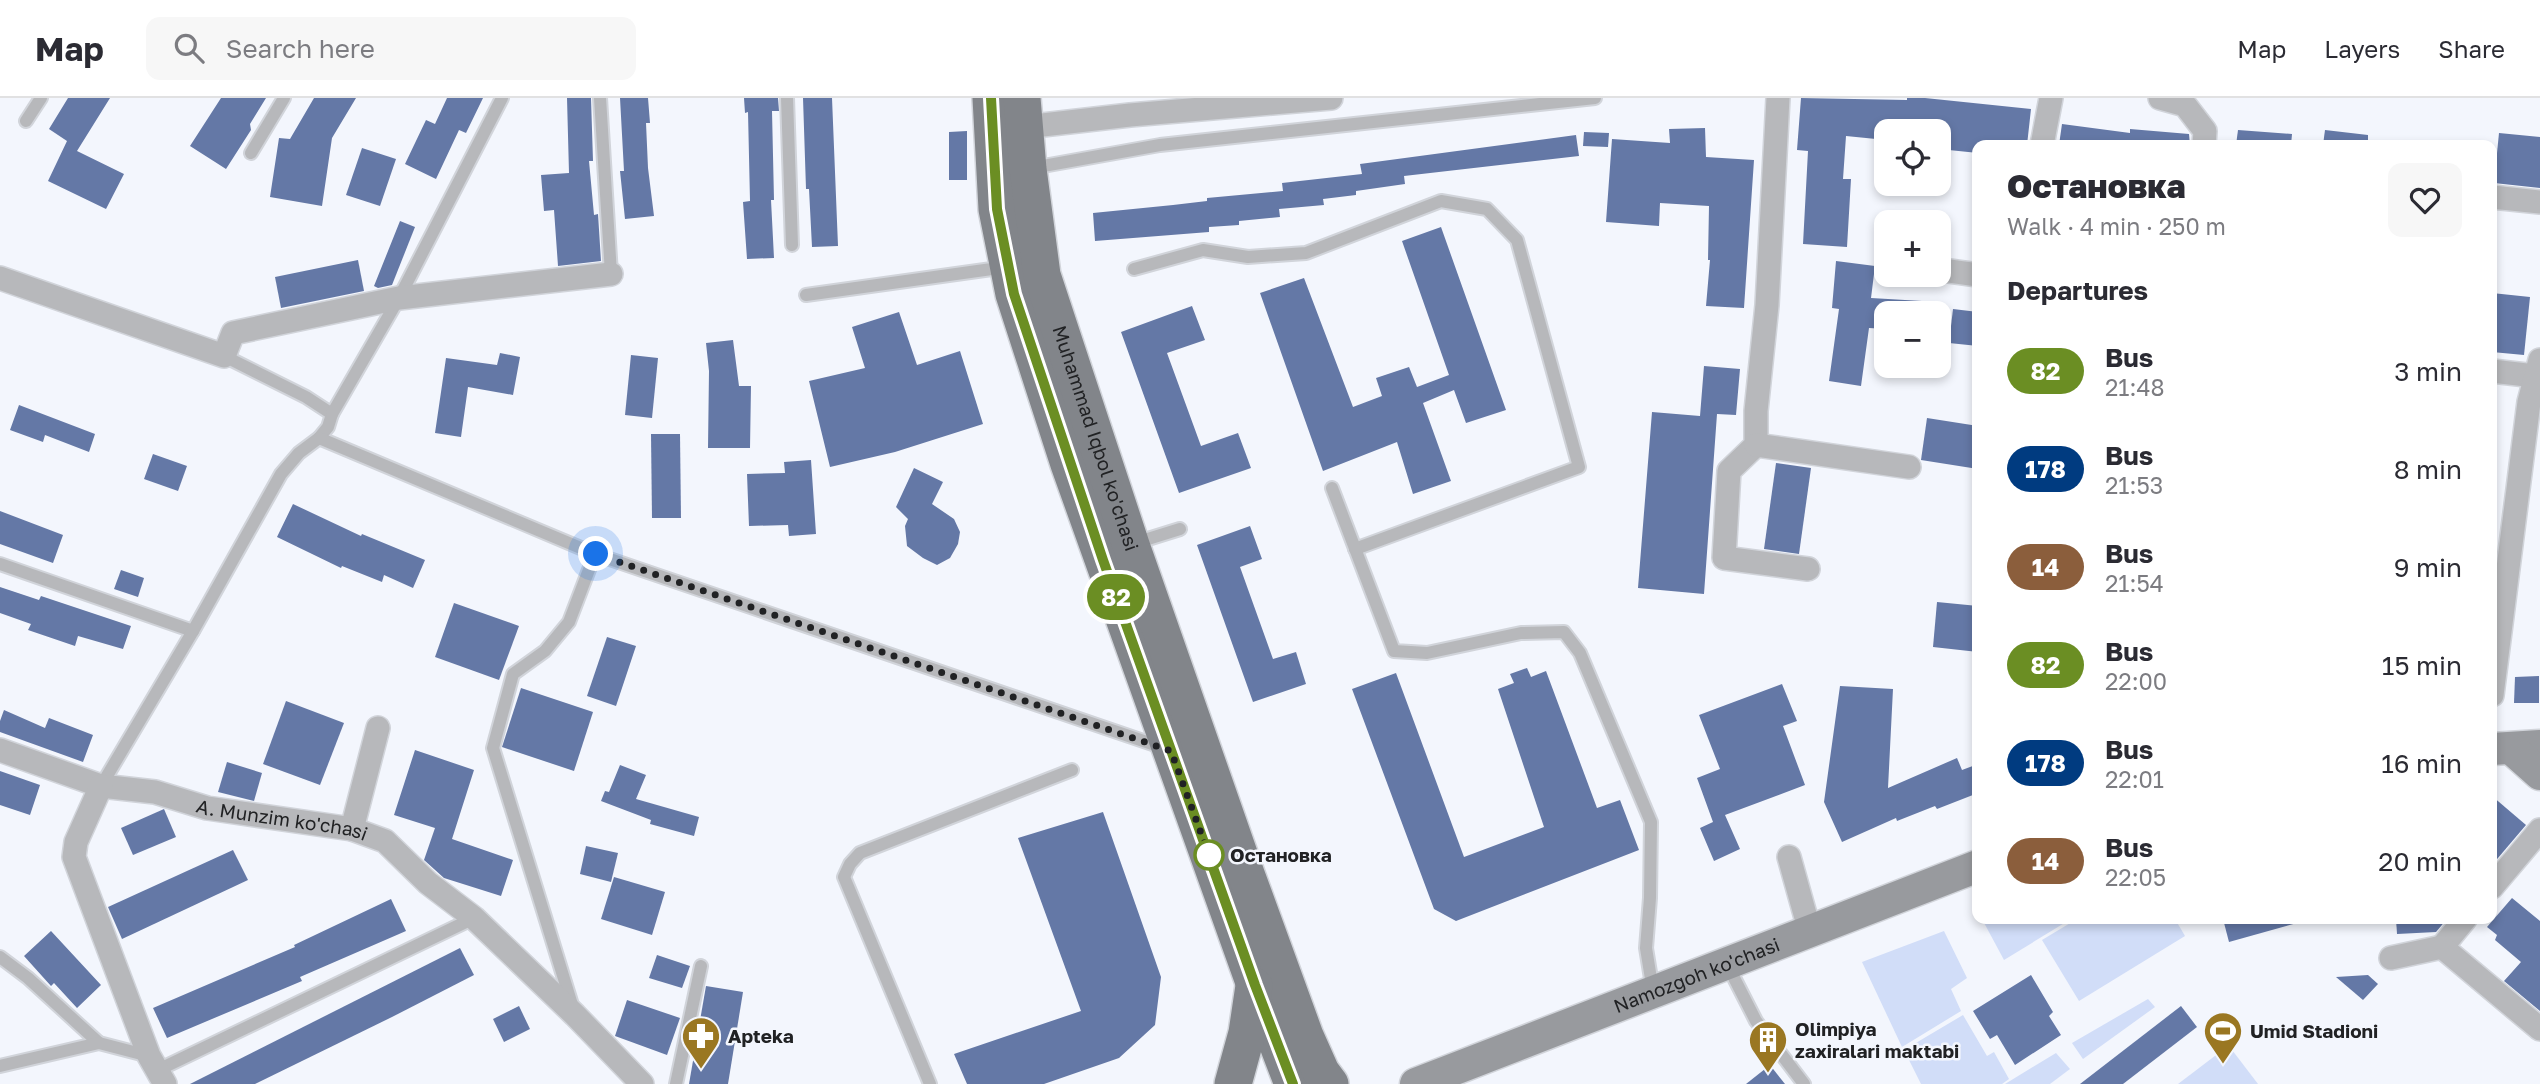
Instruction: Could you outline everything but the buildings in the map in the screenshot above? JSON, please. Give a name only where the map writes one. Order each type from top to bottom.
[{"type":"main road","name":"Muhammad Iqbol ko'chasi","points":[[991,98],[997,209],[1007,267],[1069,464],[1293,1084]]},
{"type":"main road","name":"Muhammad Iqbol ko'chasi","points":[[1024,112],[1028,169],[1042,275],[1131,545],[1246,874],[1296,1011],[1321,1072],[1330,1084]]},
{"type":"main road","points":[[1233,1084],[1247,1033],[1255,985]]},
{"type":"street","points":[[1024,112],[1331,98]]},
{"type":"street","points":[[1778,98],[1767,305],[1756,411],[1756,445],[1728,471],[1724,558],[1808,569]]},
{"type":"street","points":[[2043,140],[2050,98]]},
{"type":"street","points":[[2160,98],[2185,105],[2205,131],[2204,140]]},
{"type":"street","points":[[2497,198],[2540,202]]},
{"type":"street","points":[[1951,271],[1972,274]]},
{"type":"street","points":[[0,278],[224,356],[233,333],[399,298],[611,274]]},
{"type":"street","points":[[2497,371],[2537,368],[2529,402],[2497,655]]},
{"type":"street","points":[[1756,445],[1909,467]]},
{"type":"street","points":[[352,829],[378,728]]},
{"type":"street","points":[[2515,748],[2540,774]]},
{"type":"street","name":"A. Munzim ko'chasi","points":[[0,750],[101,786],[155,792],[207,808],[352,829],[385,841],[428,883],[474,918],[642,1084]]},
{"type":"street","points":[[101,786],[76,842],[74,857],[157,1070]]},
{"type":"street","points":[[2497,881],[2540,830]]},
{"type":"street","points":[[1789,858],[1810,932]]},
{"type":"street","name":"Namozgoh ko'chasi","points":[[1416,1084],[1972,868]]},
{"type":"street","points":[[2391,958],[2442,947],[2461,924]]},
{"type":"street","points":[[2442,947],[2540,1029]]},
{"type":"lane","points":[[26,121],[41,98]]},
{"type":"lane","points":[[251,153],[284,98]]},
{"type":"lane","points":[[101,786],[193,632],[281,474],[299,453],[319,438],[328,427],[332,414],[399,298],[502,98]]},
{"type":"lane","points":[[600,98],[611,274]]},
{"type":"lane","points":[[787,98],[792,245]]},
{"type":"lane","points":[[1028,169],[1160,145],[1595,98]]},
{"type":"lane","points":[[1134,269],[1203,250],[1248,257],[1306,253],[1441,201],[1488,209],[1517,240],[1579,467],[1355,549]]},
{"type":"lane","points":[[806,295],[1007,267]]},
{"type":"lane","points":[[224,356],[306,397],[332,414]]},
{"type":"lane","points":[[319,438],[596,554],[1171,751]]},
{"type":"lane","points":[[1332,488],[1394,651],[1427,653],[1521,633],[1564,632],[1580,653],[1651,822],[1646,948],[1653,991]]},
{"type":"lane","points":[[1131,545],[1180,529]]},
{"type":"lane","points":[[575,1015],[493,748],[513,674],[545,651],[569,622],[596,554]]},
{"type":"lane","points":[[0,564],[193,632]]},
{"type":"lane","points":[[930,1084],[844,877],[850,864],[860,853],[1072,770]]},
{"type":"lane","points":[[0,957],[28,978],[99,1043],[157,1070],[474,918]]},
{"type":"lane","points":[[1726,964],[1756,1021],[1804,1084]]},
{"type":"lane","points":[[676,1084],[701,966]]},
{"type":"lane","points":[[0,1066],[99,1043]]},
{"type":"shaded area","points":[[1985,924],[2063,924],[2004,960]]},
{"type":"shaded area","points":[[2069,924],[2178,924],[2185,936],[2079,1001],[2042,940]]},
{"type":"shaded area","points":[[1944,931],[1967,978],[1951,989],[1961,1011],[1902,1047],[1862,962]]},
{"type":"shaded area","points":[[2148,999],[2155,1007],[2083,1059],[2072,1043]]},
{"type":"shaded area","points":[[1963,1015],[1987,1056],[1994,1052],[2009,1079],[2002,1084],[1921,1084],[1904,1050]]},
{"type":"shaded area","name":"Umid Stadioni","points":[[2228,1046],[2258,1084],[2178,1084]]},
{"type":"shaded area","points":[[2056,1053],[2070,1069],[2050,1084],[2005,1084]]},
{"type":"bus line","name":"82","points":[[991,98],[997,209],[1014,294],[1069,464],[1293,1084]]},
{"type":"place","name":"Остановка","points":[[1209,855]]},
{"type":"place","name":"Umid Stadioni","points":[[2223,1065]]},
{"type":"place","name":"Apteka","points":[[701,1070]]},
{"type":"place","name":"Olimpiya zaxiralari maktabi","points":[[1768,1074]]},
{"type":"route","points":[[596,554],[1171,751],[1209,855]]}]
